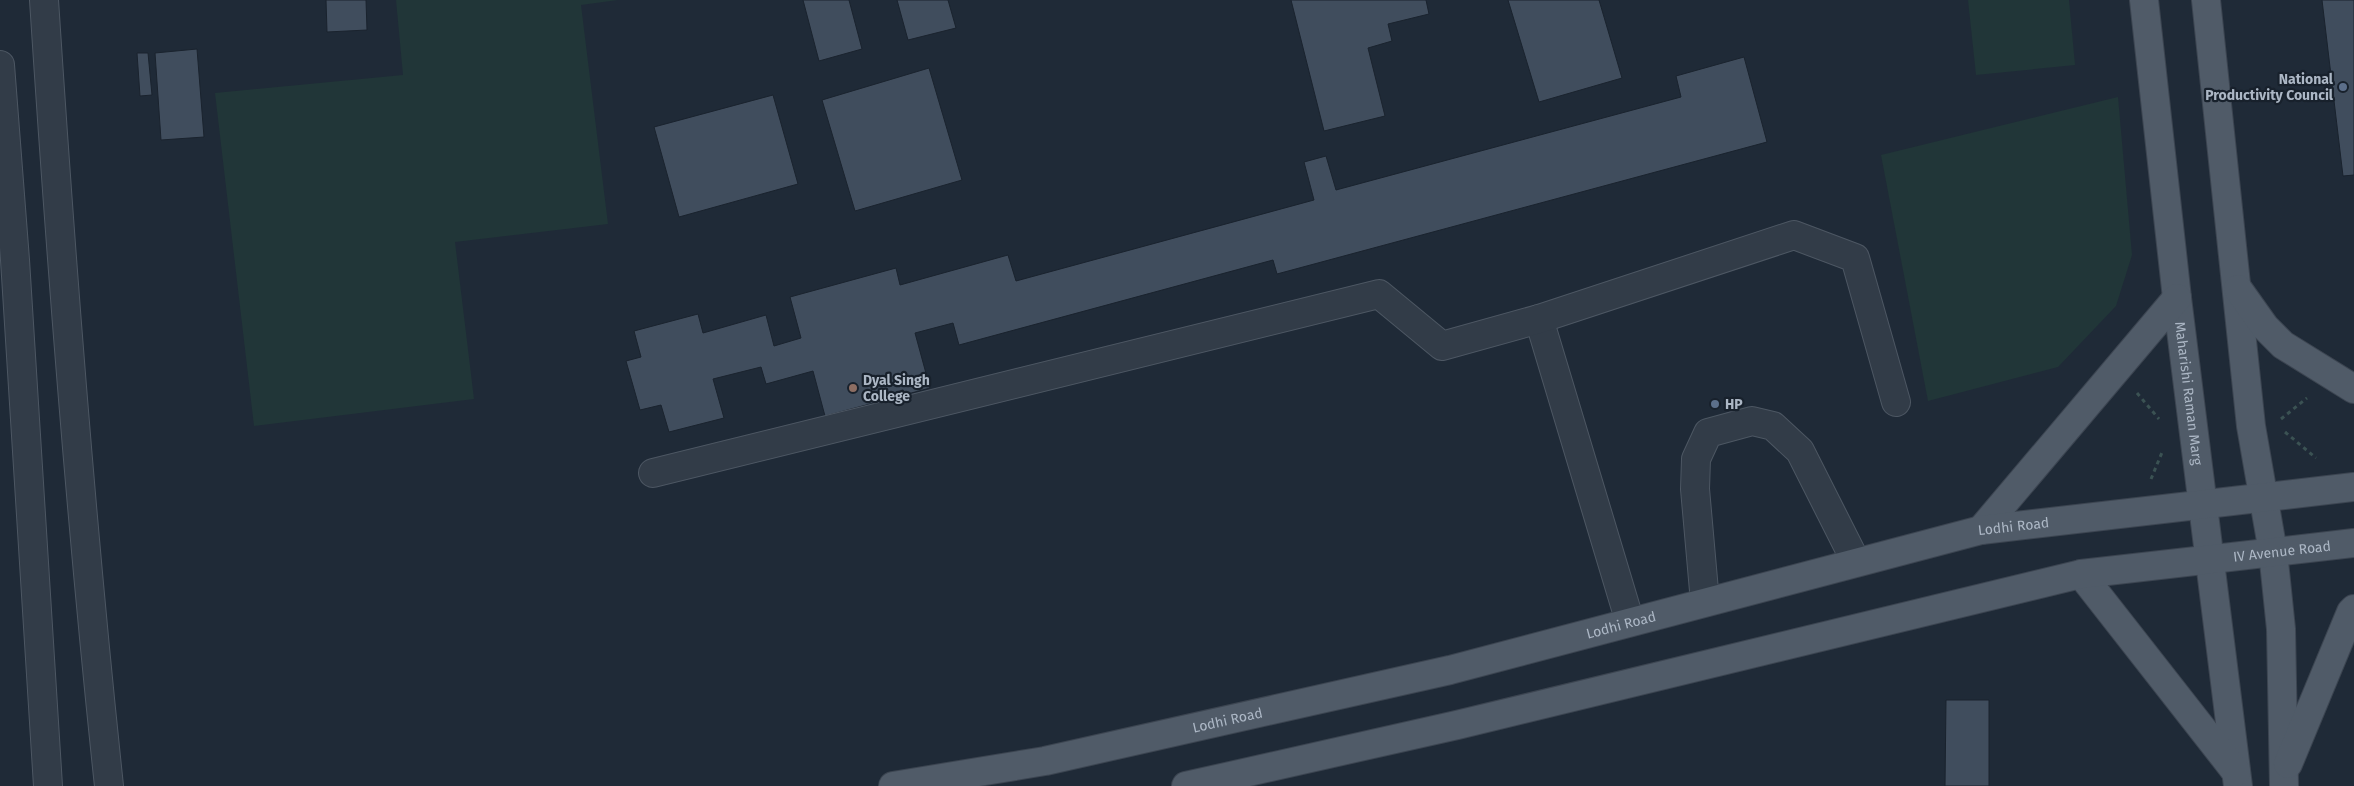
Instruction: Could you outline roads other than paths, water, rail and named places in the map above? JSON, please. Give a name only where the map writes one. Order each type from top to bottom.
[{"type":"main road","name":"Maharishi Raman Marg","points":[[2144,0],[2177,298],[2237,779]]},
{"type":"main road","points":[[2206,0],[2251,426],[2273,552],[2281,629],[2284,780]]},
{"type":"main road","points":[[2237,287],[2265,327],[2283,345],[2354,389]]},
{"type":"main road","points":[[1981,530],[2177,298]]},
{"type":"main road","name":"Lodhi Road","points":[[893,786],[1045,761],[1450,670],[1981,530],[2202,503],[2265,498],[2354,487]]},
{"type":"main road","name":"IV Avenue Road","points":[[2210,559],[2354,542]]},
{"type":"main road","points":[[1186,786],[1457,725],[2081,574],[2210,559]]},
{"type":"main road","points":[[2081,574],[2237,779]]},
{"type":"main road","points":[[2284,780],[2351,612],[2354,609]]},
{"type":"street","points":[[44,0],[60,248],[86,564],[109,786]]},
{"type":"street","points":[[0,65],[15,260],[48,786]]},
{"type":"street","points":[[653,473],[1379,294],[1442,346],[1538,320],[1794,235],[1855,258],[1896,402]]},
{"type":"street","points":[[1538,320],[1630,622]]},
{"type":"street","points":[[1705,602],[1695,489],[1696,459],[1708,433],[1752,421],[1773,426],[1800,451],[1856,562]]},
{"type":"place","name":"National Productivity Council","points":[[2343,87]]},
{"type":"place","name":"Dyal Singh College","points":[[853,388]]},
{"type":"place","name":"HP","points":[[1715,404]]}]
